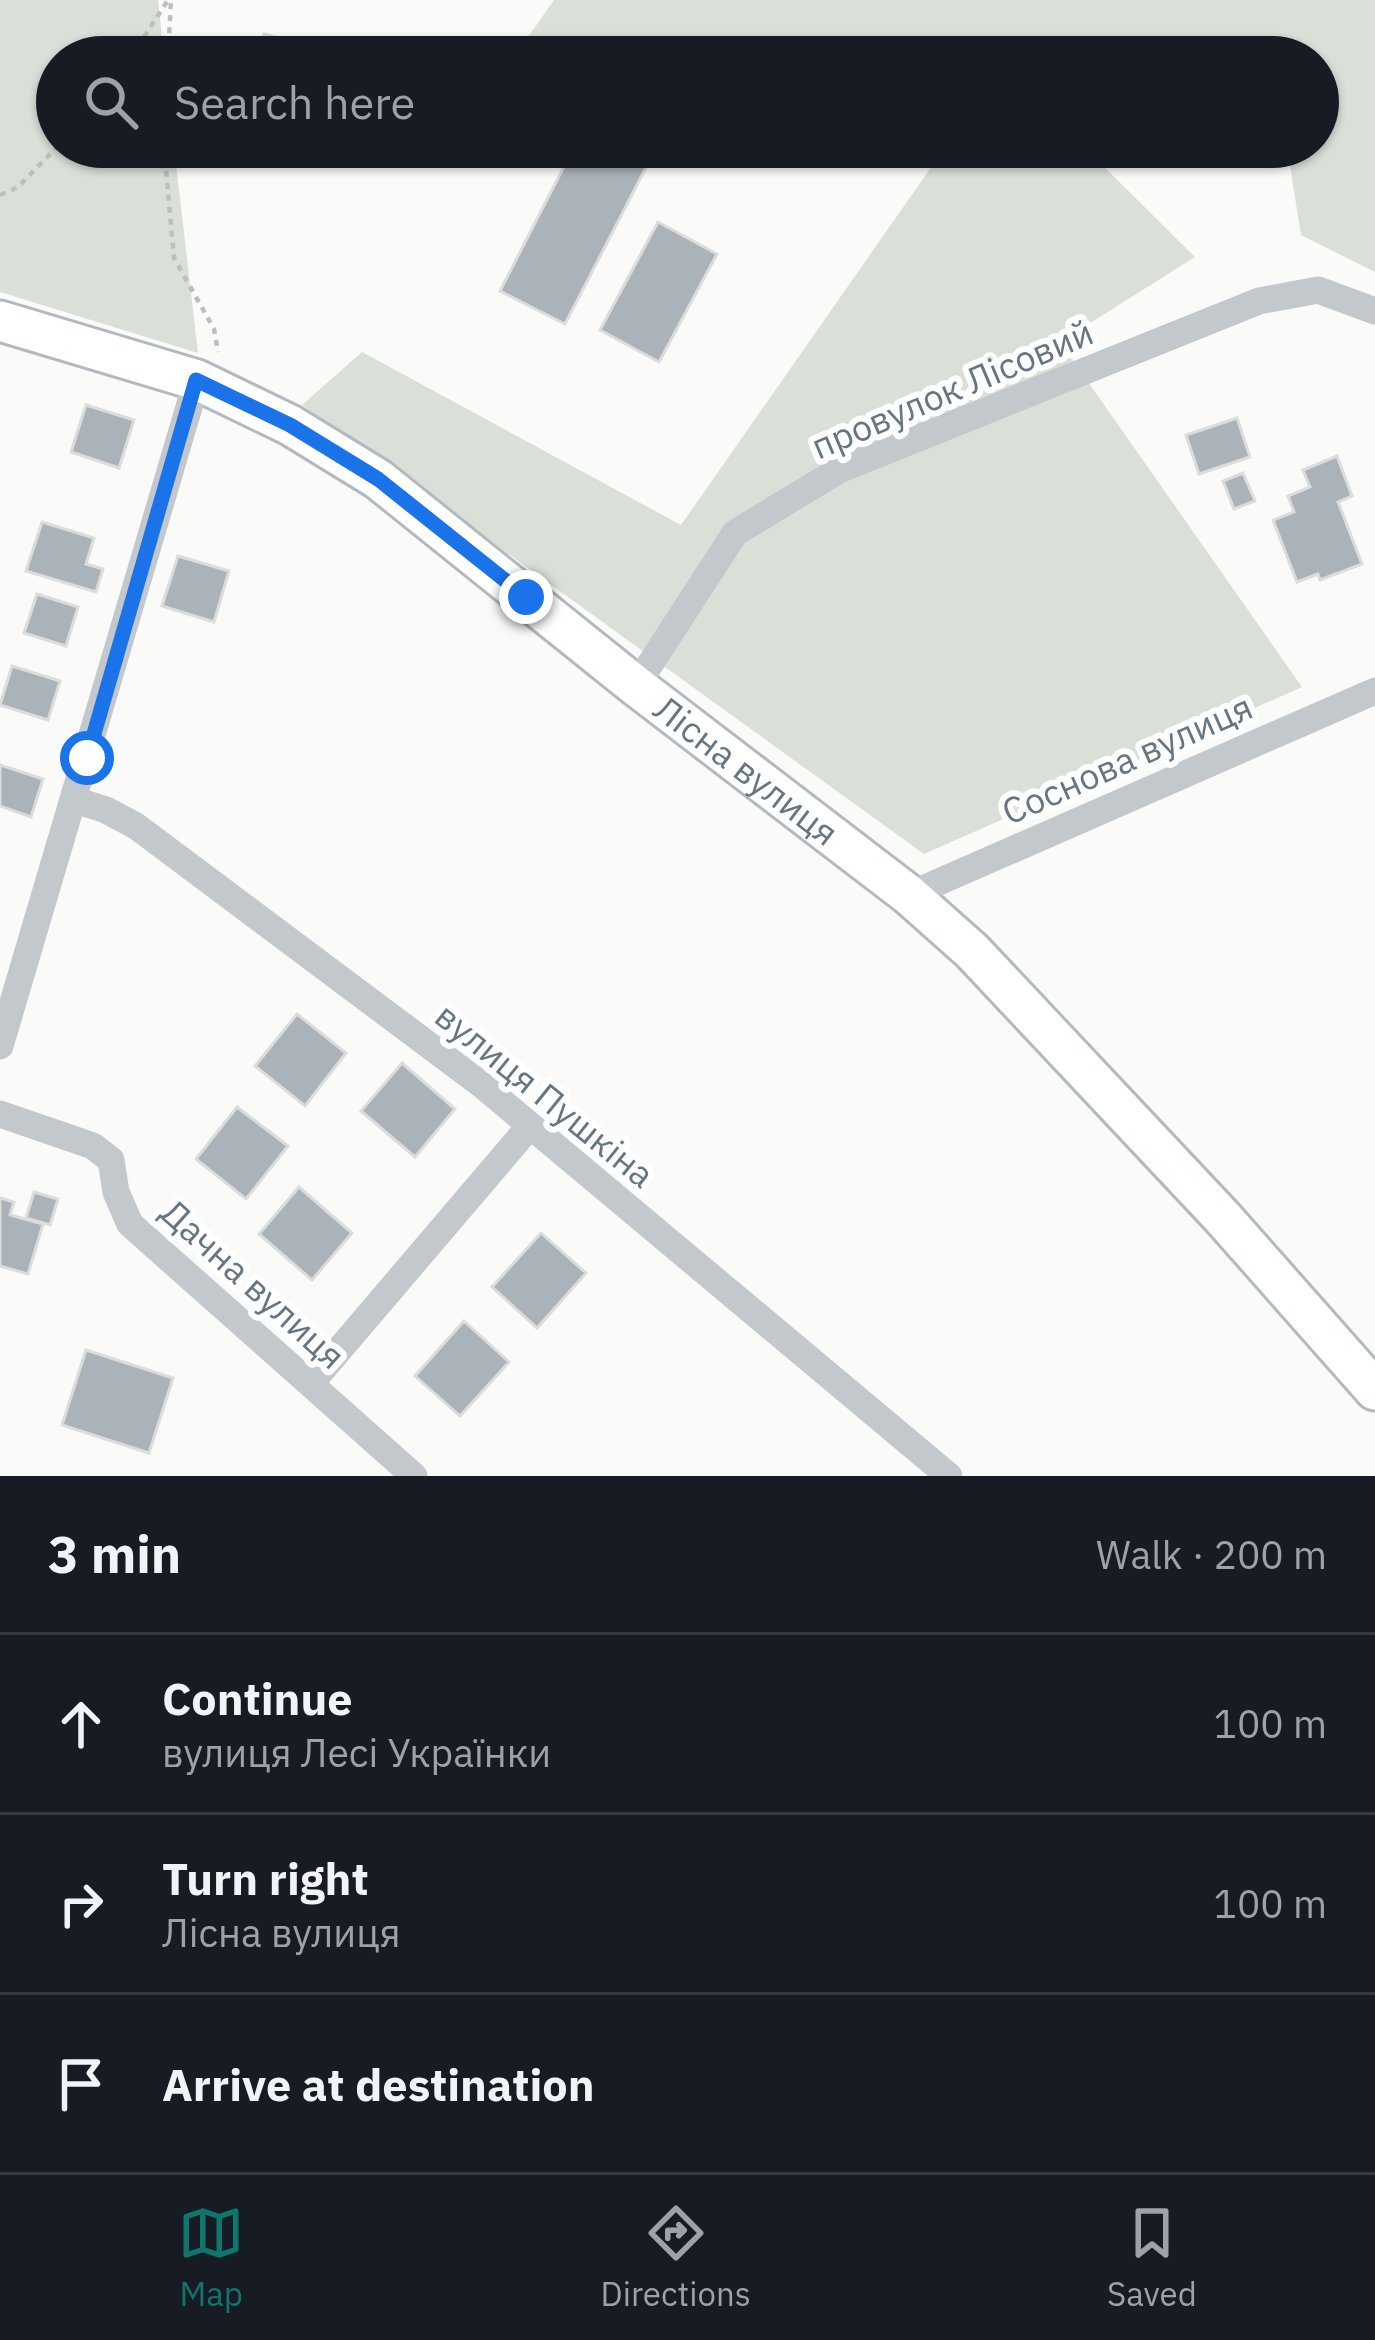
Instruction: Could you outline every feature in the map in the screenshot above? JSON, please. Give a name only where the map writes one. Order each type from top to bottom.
[{"type":"main road","name":"Лісна вулиця","points":[[0,321],[210,387],[290,425],[378,479],[636,686],[909,895],[988,968],[1223,1218],[1375,1390]]},
{"type":"street","name":"провулок Лісовий","points":[[636,686],[735,533],[838,470],[1259,301],[1318,290],[1375,310]]},
{"type":"street","points":[[0,1046],[74,800],[210,387]]},
{"type":"street","name":"Соснова вулиця","points":[[909,895],[1375,691]]},
{"type":"street","name":"вулиця Пушкіна","points":[[74,800],[136,826],[482,1085],[949,1476]]},
{"type":"street","name":"Дачна вулиця","points":[[0,1114],[93,1146],[111,1160],[116,1192],[130,1223],[414,1476]]},
{"type":"street","points":[[311,1383],[529,1127]]},
{"type":"path","points":[[145,36],[170,0]]},
{"type":"path","points":[[169,36],[170,0]]},
{"type":"path","points":[[0,195],[18,187],[37,168]]},
{"type":"path","points":[[166,168],[174,258],[214,329],[210,387]]},
{"type":"shaded area","points":[[0,0],[158,0],[162,36],[36,36],[36,168],[176,168],[198,353],[0,292]]},
{"type":"shaded area","points":[[554,0],[1375,0],[1375,272],[1301,235],[1290,168],[1339,168],[1339,36],[529,36]]},
{"type":"shaded area","points":[[931,168],[1105,168],[1195,257],[1060,342],[1302,687],[924,854],[302,405],[362,352],[681,525]]},
{"type":"building","points":[[563,168],[646,168],[565,324],[500,291]]},
{"type":"building","points":[[658,222],[717,254],[659,362],[600,330]]},
{"type":"building","points":[[86,405],[134,420],[119,468],[71,452]]},
{"type":"building","points":[[1237,418],[1250,457],[1199,474],[1186,435]]},
{"type":"building","points":[[1337,456],[1352,496],[1338,502],[1362,564],[1320,580],[1318,574],[1297,582],[1273,520],[1294,512],[1288,496],[1310,487],[1303,470]]},
{"type":"building","points":[[1243,473],[1255,501],[1234,509],[1223,481]]},
{"type":"building","points":[[42,522],[94,538],[86,564],[103,569],[96,592],[26,571]]},
{"type":"building","points":[[178,556],[229,571],[214,622],[162,606]]},
{"type":"building","points":[[37,594],[78,607],[66,646],[24,633]]},
{"type":"building","points":[[12,666],[60,681],[48,720],[0,705]]},
{"type":"building","points":[[0,765],[43,779],[31,817],[0,806]]},
{"type":"building","points":[[297,1014],[346,1053],[305,1106],[255,1066]]},
{"type":"building","points":[[402,1063],[455,1109],[415,1157],[361,1111]]},
{"type":"building","points":[[237,1107],[288,1146],[246,1199],[196,1159]]},
{"type":"building","points":[[299,1187],[352,1233],[312,1280],[259,1234]]},
{"type":"building","points":[[34,1192],[58,1199],[50,1225],[26,1218]]},
{"type":"building","points":[[0,1198],[14,1202],[10,1215],[43,1224],[28,1274],[0,1266]]},
{"type":"building","points":[[541,1233],[586,1273],[537,1328],[492,1287]]},
{"type":"building","points":[[464,1321],[509,1362],[460,1416],[415,1376]]},
{"type":"building","points":[[86,1350],[173,1378],[149,1453],[62,1425]]},
{"type":"route","points":[[87,758],[196,380],[290,425],[378,479],[526,597]]}]
